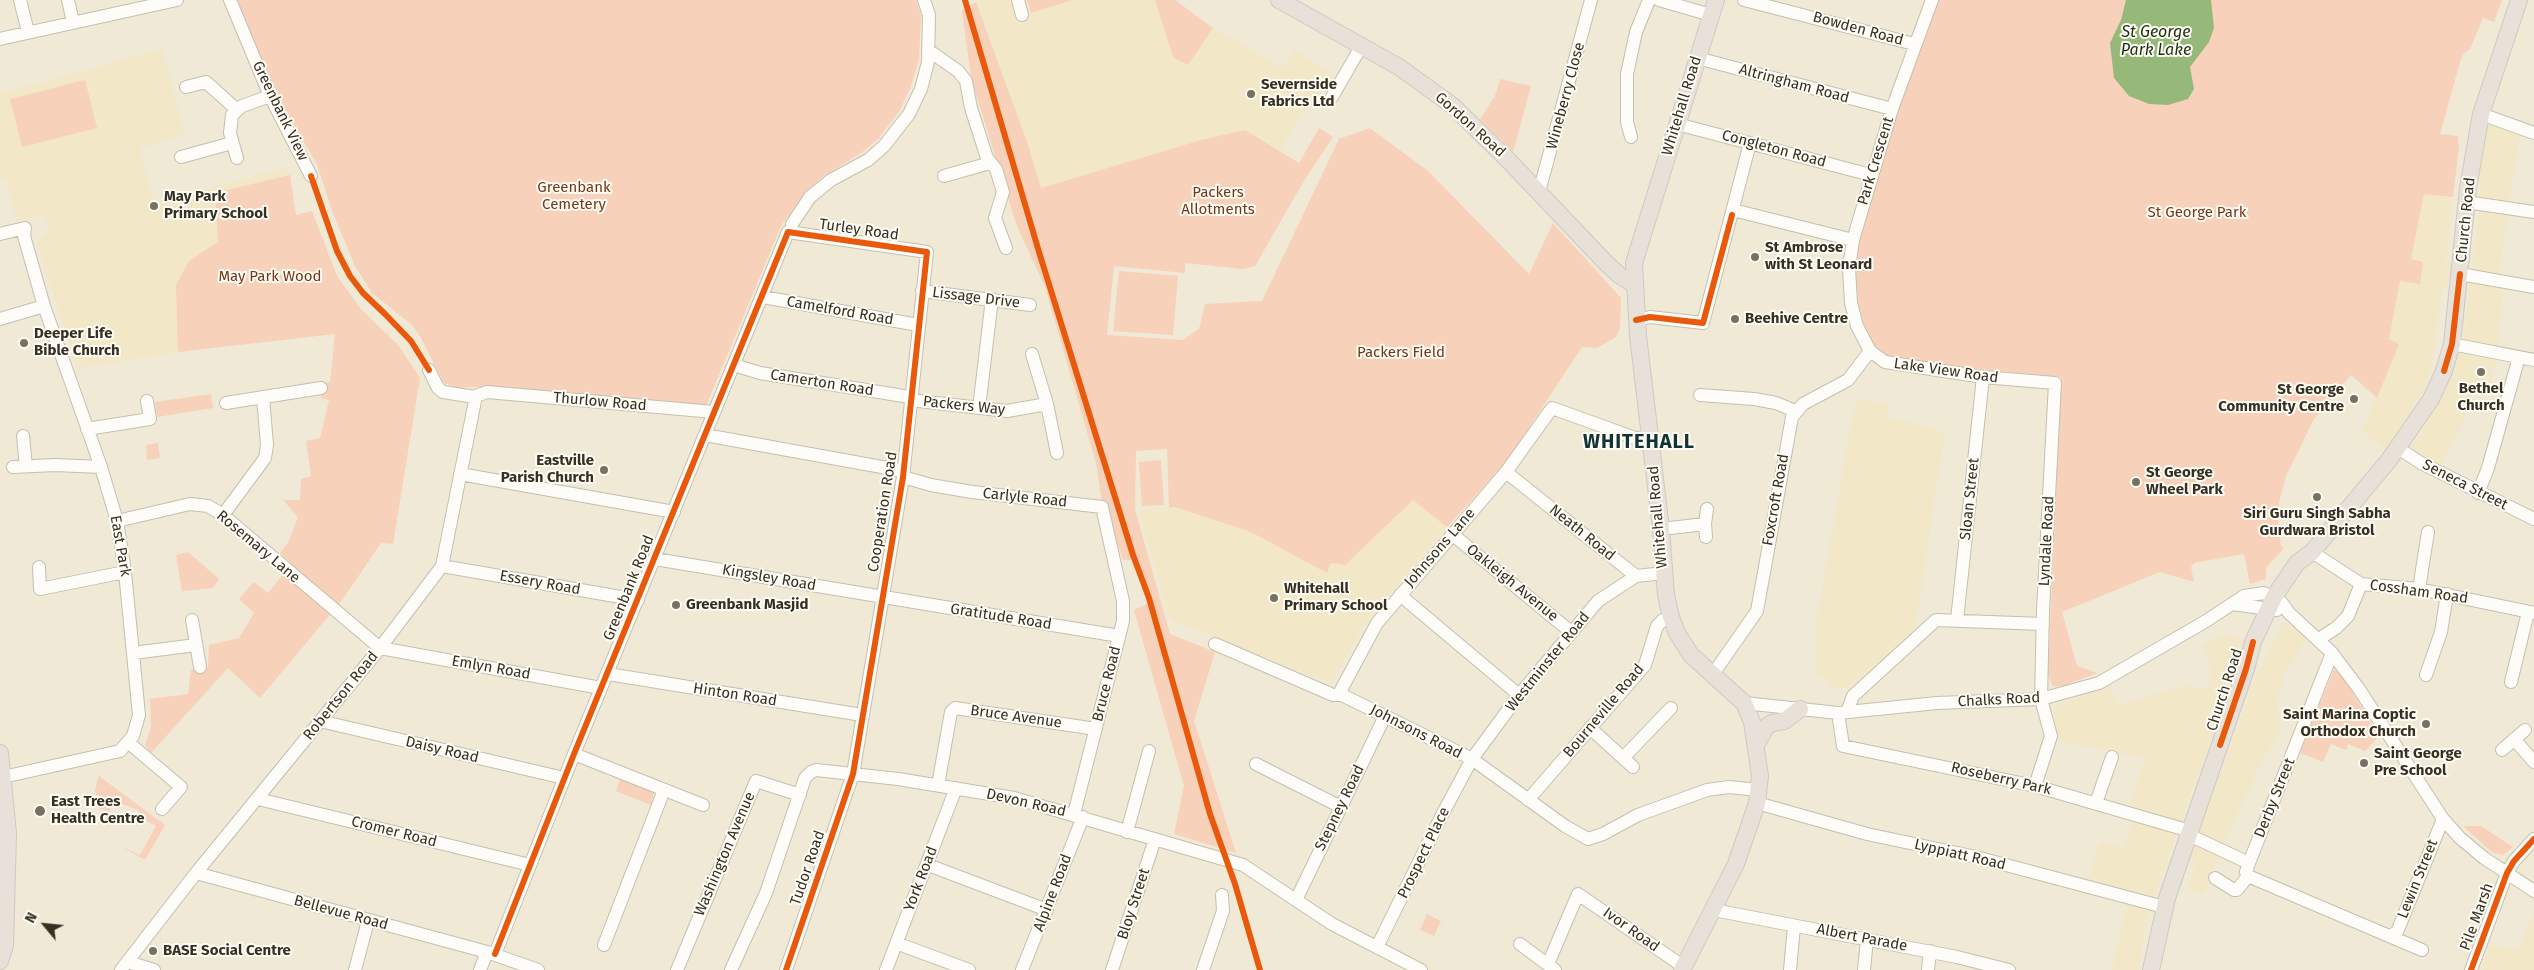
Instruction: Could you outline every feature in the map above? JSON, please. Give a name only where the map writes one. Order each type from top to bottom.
[{"type":"main road","name":"Church Road","points":[[2151,970],[2164,907],[2246,669],[2279,606],[2297,563],[2312,552],[2361,496],[2398,448],[2430,399],[2444,371],[2452,344],[2466,202],[2481,114],[2519,0]]},
{"type":"main road","name":"Gordon Road","points":[[1282,1],[1362,45],[1417,79],[1453,106],[1539,192],[1607,264],[1633,284]]},
{"type":"main road","name":"Whitehall Road","points":[[1683,968],[1736,864],[1758,796],[1756,746],[1752,722],[1744,703],[1688,651],[1671,617],[1664,574],[1633,284],[1634,263],[1714,8]]},
{"type":"main road","points":[[1756,746],[1766,727],[1772,723],[1784,721],[1800,708]]},
{"type":"main road","points":[[0,756],[8,833],[2,953],[6,970]]},
{"type":"street","points":[[20,0],[28,32]]},
{"type":"street","points":[[68,0],[73,22]]},
{"type":"street","points":[[0,38],[177,0]]},
{"type":"street","name":"Greenbank View","points":[[230,0],[270,96],[311,176]]},
{"type":"street","name":"Greenbank Road","points":[[480,970],[491,953],[530,866],[564,778],[790,228],[810,197],[831,180],[868,160],[898,131],[921,90],[928,62],[929,15],[924,0]]},
{"type":"street","points":[[1018,0],[1022,15]]},
{"type":"street","name":"Wineberry Close","points":[[1539,192],[1592,0]]},
{"type":"street","points":[[1631,137],[1627,122],[1627,74],[1636,32],[1649,0]]},
{"type":"street","points":[[1659,0],[1714,8]]},
{"type":"street","name":"Bowden Road","points":[[1744,0],[1914,44]]},
{"type":"street","name":"Park Crescent","points":[[1870,351],[1857,326],[1851,303],[1850,277],[1853,240],[1892,109],[1914,44],[1932,0]]},
{"type":"street","points":[[1332,97],[1362,45]]},
{"type":"street","points":[[928,50],[951,65],[966,81],[971,108],[987,158],[996,170],[1003,192],[995,214],[1006,248]]},
{"type":"street","name":"Altringham Road","points":[[1697,58],[1892,109]]},
{"type":"street","points":[[186,87],[206,82],[237,110]]},
{"type":"street","points":[[237,158],[232,143],[230,123],[237,110],[242,106],[270,96]]},
{"type":"street","points":[[2481,114],[2534,132]]},
{"type":"street","name":"Congleton Road","points":[[1677,124],[1871,175]]},
{"type":"street","points":[[181,157],[232,143]]},
{"type":"street","points":[[1636,320],[1650,317],[1703,323],[1750,143]]},
{"type":"street","points":[[944,176],[990,162]]},
{"type":"street","points":[[2466,202],[2534,212]]},
{"type":"street","points":[[1733,213],[1853,240]]},
{"type":"street","name":"East Park","points":[[0,234],[25,228],[24,236],[44,306],[101,467],[117,521],[125,572],[139,715],[137,729],[129,743]]},
{"type":"street","name":"Turley Road","points":[[790,228],[927,252]]},
{"type":"street","name":"Cooperation Road","points":[[853,774],[904,474],[910,398],[927,252]]},
{"type":"street","points":[[2460,274],[2534,287]]},
{"type":"street","name":"Lissage Drive","points":[[922,291],[1030,305]]},
{"type":"street","name":"Camelford Road","points":[[763,297],[918,325]]},
{"type":"street","points":[[979,408],[992,299]]},
{"type":"street","points":[[0,319],[44,306]]},
{"type":"street","points":[[2452,344],[2534,360]]},
{"type":"street","points":[[1700,395],[1754,399],[1781,405],[1795,411],[1802,404],[1848,380],[1870,351]]},
{"type":"street","name":"Lake View Road","points":[[1870,351],[1885,362],[1982,377],[2055,383]]},
{"type":"street","points":[[1032,354],[1047,404],[1057,453]]},
{"type":"street","points":[[2478,493],[2488,468],[2519,357]]},
{"type":"street","name":"Camerton Road","points":[[734,365],[760,373],[910,398]]},
{"type":"street","points":[[429,370],[438,388],[443,392],[475,397]]},
{"type":"street","name":"Sloan Street","points":[[1957,620],[1982,377]]},
{"type":"street","name":"Lyndale Road","points":[[2036,786],[2051,736],[2041,699],[2055,383]]},
{"type":"street","points":[[226,403],[321,388]]},
{"type":"street","name":"Thurlow Road","points":[[475,397],[487,392],[714,412]]},
{"type":"street","points":[[222,515],[265,458],[267,445],[263,397]]},
{"type":"street","name":"Robertson Road","points":[[124,966],[196,873],[380,648],[442,566],[475,397]]},
{"type":"street","name":"Packers Way","points":[[910,398],[1014,411],[1047,404]]},
{"type":"street","points":[[87,429],[151,424],[147,401]]},
{"type":"street","name":"Johnsons Lane","points":[[1342,695],[1341,690],[1369,635],[1400,595],[1506,472],[1552,408],[1635,438],[1650,437]]},
{"type":"street","name":"Foxcroft Road","points":[[1712,674],[1757,611],[1789,427],[1795,411]]},
{"type":"street","name":"Carlyle Road","points":[[705,435],[904,474],[931,485],[972,492],[1102,507],[1114,553]]},
{"type":"street","points":[[23,436],[26,466]]},
{"type":"street","name":"Seneca Street","points":[[2398,448],[2421,463],[2478,493],[2534,519]]},
{"type":"street","points":[[13,467],[101,467]]},
{"type":"street","name":"Neath Road","points":[[1506,472],[1636,576]]},
{"type":"street","points":[[460,474],[674,512]]},
{"type":"street","name":"Rosemary Lane","points":[[117,521],[190,504],[208,506],[222,515],[380,648]]},
{"type":"street","points":[[1706,537],[1707,509]]},
{"type":"street","points":[[1660,529],[1705,524]]},
{"type":"street","points":[[2420,589],[2428,532]]},
{"type":"street","name":"Oakleigh Avenue","points":[[1452,534],[1571,632]]},
{"type":"street","name":"Cossham Road","points":[[2312,552],[2361,584],[2420,589],[2531,612]]},
{"type":"street","name":"Bruce Road","points":[[1078,815],[1096,729],[1119,636],[1124,600],[1114,553]]},
{"type":"street","name":"Kingsley Road","points":[[654,559],[883,597]]},
{"type":"street","name":"Essery Road","points":[[442,566],[638,600]]},
{"type":"street","points":[[39,567],[40,589],[125,572]]},
{"type":"street","points":[[1636,576],[1664,574]]},
{"type":"street","name":"Westminster Road","points":[[1472,760],[1519,695],[1598,601],[1636,576]]},
{"type":"street","points":[[2319,639],[2336,628],[2348,616],[2361,584]]},
{"type":"street","name":"Chalks Road","points":[[1744,703],[1843,712],[1937,703],[2041,699],[2099,683],[2244,596],[2259,593],[2279,606]]},
{"type":"street","points":[[2426,675],[2441,632],[2447,594]]},
{"type":"street","points":[[1400,595],[1519,695]]},
{"type":"street","name":"Gratitude Road","points":[[883,597],[1119,636]]},
{"type":"street","points":[[2279,606],[2332,652],[2359,689],[2443,819],[2460,838],[2534,891]]},
{"type":"street","points":[[2511,682],[2531,612]]},
{"type":"street","name":"Bourneville Road","points":[[1528,800],[1645,665],[1657,626],[1663,620],[1671,617]]},
{"type":"street","points":[[192,620],[200,667]]},
{"type":"street","points":[[1843,712],[1853,696],[1936,620],[2043,624]]},
{"type":"street","name":"Johnsons Road","points":[[1215,644],[1334,695],[1342,695],[1472,760],[1586,839],[1603,834]]},
{"type":"street","points":[[133,653],[196,645]]},
{"type":"street","name":"Emlyn Road","points":[[380,648],[602,688]]},
{"type":"street","name":"Derby Street","points":[[2248,870],[2332,652]]},
{"type":"street","name":"Hinton Road","points":[[608,674],[862,715]]},
{"type":"street","name":"Bruce Avenue","points":[[938,785],[951,712],[955,708],[1096,729]]},
{"type":"street","points":[[1623,758],[1671,708]]},
{"type":"street","name":"Roseberry Park","points":[[1843,712],[1843,746],[2036,786],[2190,833],[2248,870],[2344,917],[2422,950]]},
{"type":"street","name":"Stepney Road","points":[[1296,900],[1385,716]]},
{"type":"street","name":"Daisy Road","points":[[320,721],[564,778]]},
{"type":"street","points":[[1590,728],[1633,767]]},
{"type":"street","points":[[2502,750],[2525,730]]},
{"type":"street","points":[[2514,739],[2534,762]]},
{"type":"street","points":[[3,777],[103,756],[120,751],[129,743],[181,787],[162,809]]},
{"type":"street","points":[[1127,832],[1142,763],[1150,751]]},
{"type":"street","points":[[574,754],[703,805]]},
{"type":"street","points":[[2096,803],[2112,757]]},
{"type":"street","name":"Prospect Place","points":[[1377,948],[1438,822],[1472,760]]},
{"type":"street","points":[[1256,764],[1341,807]]},
{"type":"street","name":"Devon Road","points":[[731,970],[764,898],[807,775],[813,770],[938,785],[1014,798],[1078,815],[1127,832],[1243,865],[1332,924],[1377,948],[1400,965],[1421,970]]},
{"type":"street","name":"Tudor Road","points":[[786,970],[853,774]]},
{"type":"street","name":"Washington Avenue","points":[[677,970],[756,780],[800,795]]},
{"type":"street","name":"Lyppiatt Road","points":[[1603,834],[1638,816],[1707,790],[1729,787],[1867,834],[1976,857],[2164,907]]},
{"type":"street","name":"York Road","points":[[886,970],[928,865],[956,788]]},
{"type":"street","points":[[604,944],[664,790]]},
{"type":"street","name":"Cromer Road","points":[[258,798],[530,866]]},
{"type":"street","name":"Alpine Road","points":[[1022,970],[1046,910],[1078,815]]},
{"type":"street","name":"Lewin Street","points":[[2390,936],[2397,932],[2443,819]]},
{"type":"street","name":"Bloy Street","points":[[1112,970],[1155,839]]},
{"type":"street","name":"Pile Marsh","points":[[2471,970],[2507,873],[2514,861],[2534,839]]},
{"type":"street","points":[[928,865],[1046,910]]},
{"type":"street","points":[[2215,878],[2234,890],[2238,890],[2248,870]]},
{"type":"street","name":"Bellevue Road","points":[[196,873],[491,953],[538,970]]},
{"type":"street","name":"Ivor Road","points":[[1551,967],[1578,894],[1683,968]]},
{"type":"street","points":[[1203,970],[1222,911],[1222,895]]},
{"type":"street","name":"Albert Parade","points":[[1714,910],[1930,951],[1994,968],[2009,970]]},
{"type":"street","points":[[354,970],[368,920]]},
{"type":"street","points":[[1790,970],[1794,926]]},
{"type":"street","points":[[1864,970],[1867,939]]},
{"type":"street","points":[[896,943],[969,970]]},
{"type":"street","points":[[1520,944],[1551,967]]},
{"type":"street","points":[[1928,970],[1930,951]]},
{"type":"street","points":[[124,966],[154,970]]},
{"type":"shaded area","points":[[976,0],[1027,0],[1031,13],[1072,0],[1155,0],[1172,57],[1188,65],[1213,28],[1283,68],[1294,50],[1334,75],[1324,92],[1325,104],[1303,110],[1279,151],[1245,130],[1201,140],[1041,188]]},
{"type":"shaded area","name":"May Park Primary School","points":[[162,49],[185,134],[139,149],[153,198],[158,201],[287,167],[296,215],[312,211],[337,276],[326,334],[212,347],[78,368],[36,242],[48,231],[44,215],[17,221],[6,178],[0,179],[0,94]]},
{"type":"shaded area","points":[[2488,121],[2520,134],[2499,273],[2503,288],[2498,346],[2490,394],[2472,390],[2468,414],[2439,467],[2410,450],[2432,414],[2455,370],[2464,337],[2478,213],[2477,198]]},
{"type":"shaded area","points":[[2424,194],[2453,197],[2446,262],[2450,263],[2448,287],[2443,286],[2429,377],[2417,402],[2415,402],[2386,450],[2362,432],[2398,344],[2389,339],[2400,281],[2420,284],[2411,259]]},
{"type":"shaded area","points":[[1857,401],[1890,404],[1887,417],[1945,432],[1915,629],[1850,688],[1833,688],[1824,677],[1817,675],[1817,619],[1849,433]]},
{"type":"shaded area","name":"Whitehall Primary School","points":[[1413,500],[1447,527],[1365,622],[1333,680],[1329,682],[1171,620],[1139,510],[1175,507],[1251,532],[1327,573],[1331,563],[1345,565]]},
{"type":"shaded area","points":[[2284,622],[2307,636],[2285,673],[2277,696],[2280,731],[2262,761],[2224,843],[2197,833],[2250,695],[2248,694],[2252,684]]},
{"type":"shaded area","points":[[2227,634],[2245,642],[2149,911],[2138,970],[2112,970],[2130,892],[2088,881],[2099,842],[2124,847],[2138,808],[2129,805],[2146,758],[2058,741],[2054,713],[2058,706],[2109,686],[2119,706],[2186,685],[2206,690],[2212,669],[2203,646]]},
{"type":"shaded area","points":[[2198,845],[2220,855],[2204,894],[2187,889],[2196,862],[2189,858],[2194,847]]},
{"type":"shaded area","points":[[2534,913],[2534,970],[2482,970],[2490,945],[2518,950]]},
{"type":"green space","name":"Greenbank Cemetery","points":[[236,0],[916,0],[921,16],[919,59],[911,86],[900,110],[878,139],[861,153],[825,175],[806,191],[781,226],[706,406],[471,387],[458,388],[444,383],[420,336],[411,324],[372,293],[355,266],[332,211],[317,164],[278,98]]},
{"type":"green space","points":[[1027,0],[1072,0],[1031,13]]},
{"type":"green space","points":[[1155,0],[1175,0],[1213,28],[1188,65],[1173,57]]},
{"type":"green space","name":"St George Park","points":[[1937,0],[2502,0],[2494,22],[2483,18],[2470,49],[2463,54],[2460,62],[2440,134],[2458,136],[2459,147],[2453,197],[2424,194],[2411,259],[2423,262],[2420,284],[2400,281],[2389,339],[2399,344],[2377,398],[2351,375],[2314,419],[2286,476],[2279,502],[2278,523],[2281,546],[2284,548],[2266,568],[2266,579],[2250,584],[2244,554],[2194,563],[2191,567],[2194,582],[2160,572],[2062,612],[2077,666],[2097,673],[2063,686],[2053,686],[2048,675],[2061,377],[1916,363],[1890,357],[1872,343],[1864,325],[1858,301],[1856,269],[1860,230],[1899,102]]},
{"type":"green space","name":"Packers Field","points":[[976,2],[1027,142],[1041,188],[1201,140],[1245,130],[1299,163],[1319,128],[1333,137],[1302,184],[1255,266],[1243,269],[1185,263],[1185,273],[1114,266],[1107,335],[1183,340],[1199,329],[1205,304],[1262,301],[1339,139],[1370,128],[1428,171],[1529,274],[1553,223],[1621,298],[1620,328],[1616,337],[1597,348],[1582,347],[1507,461],[1447,527],[1413,500],[1345,565],[1331,563],[1327,573],[1251,532],[1175,507],[1169,508],[1167,449],[1136,451],[1135,509],[1170,634],[1215,652],[1194,721],[1236,853],[1174,834],[1184,786],[1134,610],[1153,601],[1138,559],[1123,560],[1102,502],[1096,463],[1045,287],[1016,224],[971,78],[962,10]]},
{"type":"green space","points":[[1500,79],[1531,86],[1513,152],[1480,119],[1495,96]]},
{"type":"green space","points":[[85,80],[97,128],[22,147],[10,99]]},
{"type":"green space","name":"May Park Wood","points":[[290,175],[296,215],[312,211],[337,276],[361,309],[399,346],[420,378],[393,544],[381,543],[343,599],[260,698],[228,668],[151,753],[145,745],[151,727],[150,699],[188,694],[191,670],[208,667],[209,645],[239,638],[254,613],[239,599],[254,582],[268,593],[292,564],[280,553],[289,541],[298,517],[283,500],[300,500],[301,479],[311,476],[306,441],[320,438],[329,400],[321,398],[321,384],[330,382],[335,334],[178,352],[176,285],[189,261],[218,242],[215,193]]},
{"type":"green space","points":[[1119,271],[1178,276],[1173,335],[1113,331]]},
{"type":"green space","points":[[211,394],[213,408],[157,417],[155,402]]},
{"type":"green space","points":[[158,443],[160,458],[147,460],[146,445]]},
{"type":"green space","points":[[1161,460],[1164,505],[1142,506],[1139,462]]},
{"type":"green space","points":[[188,552],[219,579],[213,588],[182,591],[176,555]]},
{"type":"green space","points":[[2334,669],[2341,674],[2379,736],[2365,751],[2348,744],[2346,750],[2331,744],[2323,762],[2300,753]]},
{"type":"green space","points":[[99,776],[165,825],[145,860],[122,847],[140,855],[156,826],[139,817],[136,818],[139,811],[126,805],[110,803],[110,812],[100,809],[97,805],[95,790]]},
{"type":"green space","points":[[621,776],[653,790],[651,805],[616,791]]},
{"type":"green space","points":[[2463,826],[2481,826],[2513,847],[2503,855],[2493,853]]},
{"type":"green space","points":[[1427,914],[1441,921],[1434,936],[1420,930]]},
{"type":"water","name":"St George Park Lake","points":[[2126,0],[2211,0],[2214,28],[2209,42],[2190,67],[2194,89],[2188,99],[2168,105],[2149,104],[2129,96],[2114,78],[2110,43],[2121,20]]},
{"type":"cycle path","points":[[965,0],[1039,252],[1133,555],[1149,598],[1210,814],[1235,884],[1260,970]]},
{"type":"cycle path","points":[[311,176],[337,251],[350,276],[363,293],[411,341],[429,370]]},
{"type":"cycle path","points":[[1636,320],[1650,317],[1703,323],[1732,215]]},
{"type":"cycle path","points":[[495,954],[574,754],[788,232],[927,252],[903,477],[853,774],[786,970]]},
{"type":"cycle path","points":[[2444,371],[2452,344],[2460,274]]},
{"type":"cycle path","points":[[2220,745],[2246,669],[2253,642]]},
{"type":"cycle path","points":[[2471,970],[2507,873],[2514,861],[2534,839]]},
{"type":"place","name":"Severnside Fabrics Ltd","points":[[1251,94]]},
{"type":"place","name":"May Park Primary School","points":[[154,206]]},
{"type":"place","name":"St Ambrose with St Leonard","points":[[1755,257]]},
{"type":"place","name":"Beehive Centre","points":[[1735,319]]},
{"type":"place","name":"Deeper Life Bible Church","points":[[24,343]]},
{"type":"place","name":"Bethel Church","points":[[2481,372]]},
{"type":"place","name":"St George Community Centre","points":[[2354,399]]},
{"type":"place","name":"Eastville Parish Church","points":[[604,470]]},
{"type":"place","name":"St George Wheel Park","points":[[2136,482]]},
{"type":"place","name":"Siri Guru Singh Sabha Gurdwara Bristol","points":[[2317,497]]},
{"type":"place","name":"Whitehall Primary School","points":[[1274,598]]},
{"type":"place","name":"Greenbank Masjid","points":[[676,605]]},
{"type":"place","name":"Saint Marina Coptic Orthodox Church","points":[[2426,724]]},
{"type":"place","name":"Saint George Pre School","points":[[2364,763]]},
{"type":"place","name":"East Trees Health Centre","points":[[40,811]]},
{"type":"place","name":"BASE Social Centre","points":[[153,951]]},
{"type":"district","name":"WHITEHALL","points":[[1639,442]]},
{"type":"park label","name":"Packers Allotments","points":[[1218,202]]}]
